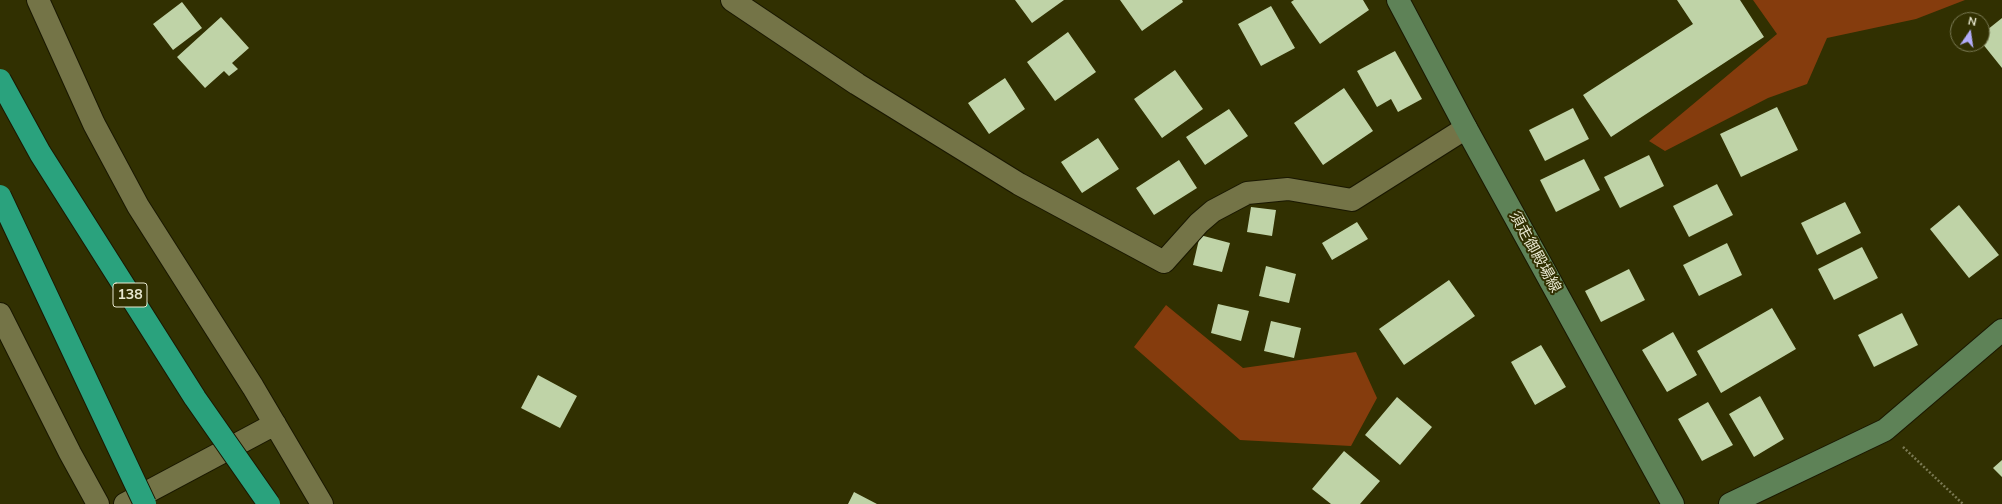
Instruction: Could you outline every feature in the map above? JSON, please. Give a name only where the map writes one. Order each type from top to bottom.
[{"type":"highway","name":"138","points":[[0,80],[40,153],[195,398],[269,504]]},
{"type":"highway","points":[[0,196],[145,504]]},
{"type":"main road","name":"須走御殿場線","points":[[1398,0],[1466,128],[1673,504]]},
{"type":"main road","points":[[1730,504],[1886,430],[2002,330]]},
{"type":"street","points":[[38,0],[94,124],[138,206],[275,424],[322,504]]},
{"type":"street","points":[[732,0],[857,84],[1012,180],[1164,262],[1199,222],[1213,211],[1247,193],[1288,189],[1352,200],[1466,128]]},
{"type":"street","points":[[0,314],[70,453],[98,504]]},
{"type":"street","points":[[125,504],[275,424]]},
{"type":"path","points":[[1886,430],[1963,504]]},
{"type":"shaded area","points":[[1753,0],[1965,0],[1916,19],[1827,38],[1807,84],[1768,98],[1665,151],[1649,141],[1777,34]]},
{"type":"shaded area","points":[[1166,305],[1243,368],[1356,352],[1377,398],[1351,446],[1240,440],[1134,347]]},
{"type":"building","points":[[1015,0],[1064,0],[1032,23]]},
{"type":"building","points":[[1120,0],[1182,0],[1183,2],[1142,31]]},
{"type":"building","points":[[1294,0],[1363,0],[1369,10],[1320,44],[1291,2]]},
{"type":"building","points":[[1677,0],[1740,0],[1764,37],[1611,137],[1583,95],[1693,24]]},
{"type":"building","points":[[182,2],[202,28],[173,50],[153,24]]},
{"type":"building","points":[[1271,6],[1295,48],[1261,66],[1238,24]]},
{"type":"building","points":[[221,17],[249,48],[232,63],[238,69],[229,76],[224,71],[205,88],[177,57]]},
{"type":"building","points":[[2002,18],[2002,68],[1989,52],[1990,28]]},
{"type":"building","points":[[1068,32],[1096,72],[1055,101],[1027,62]]},
{"type":"building","points":[[1395,51],[1422,99],[1398,112],[1391,99],[1377,107],[1357,71]]},
{"type":"building","points":[[1175,70],[1203,109],[1162,138],[1134,99]]},
{"type":"building","points":[[1005,78],[1025,109],[989,134],[968,103]]},
{"type":"building","points":[[1344,88],[1373,131],[1323,165],[1294,123]]},
{"type":"building","points":[[1777,107],[1798,150],[1741,177],[1720,134]]},
{"type":"building","points":[[1573,108],[1589,139],[1545,161],[1529,130]]},
{"type":"building","points":[[1229,109],[1248,136],[1205,165],[1186,137]]},
{"type":"building","points":[[1098,138],[1119,169],[1082,193],[1061,162]]},
{"type":"building","points":[[1649,155],[1664,186],[1620,208],[1604,177]]},
{"type":"building","points":[[1584,159],[1600,190],[1556,212],[1540,180]]},
{"type":"building","points":[[1179,160],[1197,188],[1154,215],[1136,188]]},
{"type":"building","points":[[1717,184],[1733,215],[1689,237],[1673,206]]},
{"type":"building","points":[[1845,202],[1861,233],[1817,255],[1801,223]]},
{"type":"building","points":[[1959,205],[1999,255],[1969,278],[1930,229]]},
{"type":"building","points":[[1251,207],[1276,210],[1272,236],[1247,232]]},
{"type":"building","points":[[1357,222],[1368,239],[1332,260],[1322,243]]},
{"type":"building","points":[[1200,235],[1230,243],[1222,272],[1193,265]]},
{"type":"building","points":[[1727,243],[1742,275],[1699,296],[1683,265]]},
{"type":"building","points":[[1862,247],[1878,278],[1834,300],[1818,269]]},
{"type":"building","points":[[1266,266],[1296,274],[1289,303],[1259,296]]},
{"type":"building","points":[[1629,269],[1645,300],[1601,322],[1585,291]]},
{"type":"building","points":[[1449,280],[1475,316],[1404,365],[1379,329]]},
{"type":"building","points":[[1218,304],[1249,311],[1241,341],[1211,333]]},
{"type":"building","points":[[1772,308],[1796,349],[1721,393],[1697,351]]},
{"type":"building","points":[[1902,313],[1918,345],[1874,367],[1858,335]]},
{"type":"building","points":[[1271,321],[1301,328],[1294,358],[1264,351]]},
{"type":"building","points":[[1673,332],[1697,375],[1667,392],[1642,350]]},
{"type":"building","points":[[1541,345],[1566,387],[1535,405],[1511,362]]},
{"type":"building","points":[[538,375],[577,396],[560,428],[521,408]]},
{"type":"building","points":[[1760,396],[1784,439],[1754,457],[1729,414]]},
{"type":"building","points":[[1397,397],[1432,427],[1400,465],[1365,435]]},
{"type":"building","points":[[1708,402],[1733,445],[1702,461],[1678,419]]},
{"type":"building","points":[[1344,451],[1380,481],[1360,504],[1331,504],[1312,489]]},
{"type":"building","points":[[2002,460],[2002,477],[1993,468]]},
{"type":"building","points":[[854,492],[877,504],[848,504]]}]
